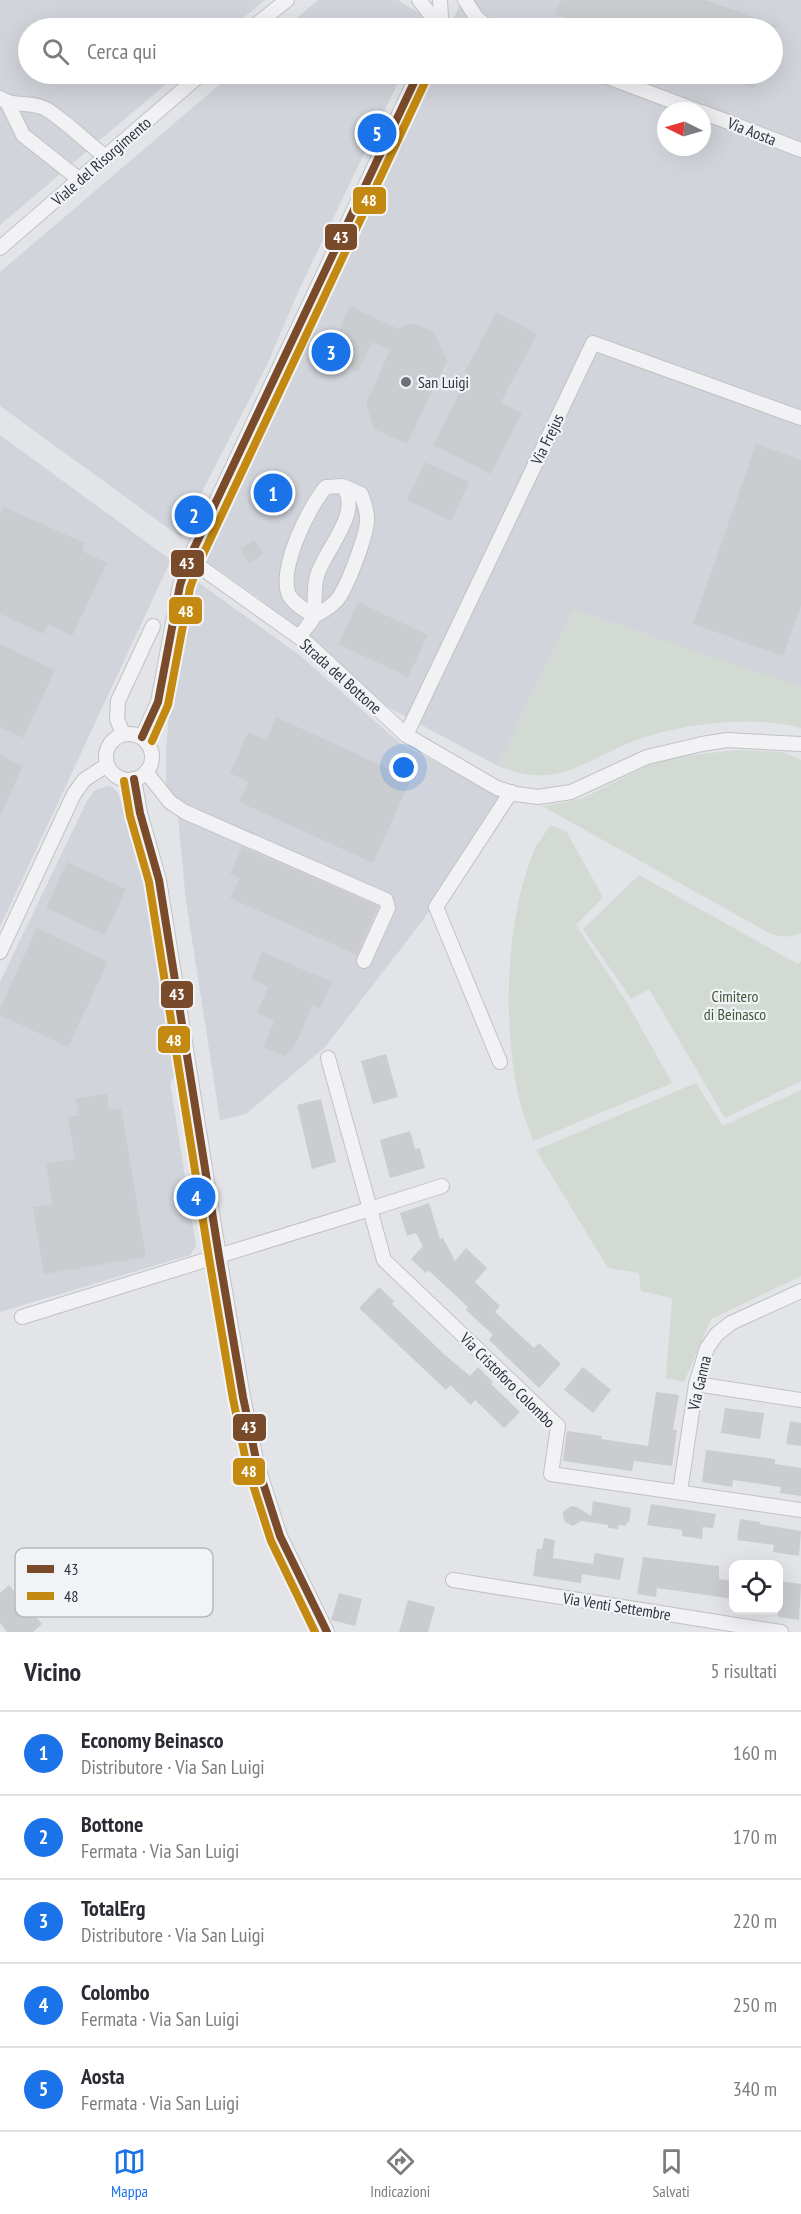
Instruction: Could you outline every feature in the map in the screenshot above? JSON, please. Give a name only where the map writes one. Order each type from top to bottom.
[{"type":"street","points":[[419,0],[432,18]]},
{"type":"street","points":[[440,0],[441,18]]},
{"type":"street","points":[[465,0],[477,18]]},
{"type":"street","points":[[477,0],[488,18]]},
{"type":"street","points":[[263,18],[283,1]]},
{"type":"street","name":"Viale del Risorgimento","points":[[0,248],[190,84]]},
{"type":"street","points":[[142,737],[158,702],[180,585],[189,559],[413,84]]},
{"type":"street","name":"Via Aosta","points":[[626,84],[674,102]]},
{"type":"street","points":[[4,101],[44,108],[106,158]]},
{"type":"street","points":[[4,101],[23,135],[80,180]]},
{"type":"street","name":"Via Aosta","points":[[711,116],[801,150]]},
{"type":"street","name":"Via Frejus","points":[[406,735],[593,344],[801,418]]},
{"type":"street","points":[[314,616],[316,577],[345,522],[348,493],[343,486]]},
{"type":"street","points":[[299,637],[314,616],[337,600],[363,539],[368,520],[361,494],[343,486],[326,487],[316,498],[286,568],[286,583],[290,596],[314,616]]},
{"type":"street","name":"Strada del Bottone","points":[[189,559],[299,637],[406,735],[497,788],[538,797],[571,792],[647,757],[702,744],[727,740],[801,744]]},
{"type":"street","points":[[123,734],[117,719],[118,700],[153,626]]},
{"type":"street","points":[[123,734],[142,737],[148,744],[152,755],[151,765],[140,776],[118,778],[107,765],[105,755],[108,745],[114,738],[123,734]]},
{"type":"street","points":[[785,743],[801,750]]},
{"type":"street","points":[[0,951],[74,794],[84,780],[107,765]]},
{"type":"street","points":[[140,776],[185,812],[386,900],[388,908],[364,960]]},
{"type":"street","points":[[140,776],[140,813],[159,880],[219,1256],[257,1464],[280,1536],[327,1632]]},
{"type":"street","points":[[500,1062],[436,907],[511,792]]},
{"type":"street","name":"Via Cristoforo Colombo","points":[[328,1058],[384,1260],[558,1426],[551,1474],[801,1510]]},
{"type":"street","points":[[22,1317],[442,1186]]},
{"type":"street","name":"Via Ganna","points":[[680,1492],[696,1384],[707,1348],[717,1334],[731,1323],[801,1291]]},
{"type":"street","points":[[696,1384],[801,1400]]},
{"type":"street","name":"Via Venti Settembre","points":[[453,1581],[781,1632]]},
{"type":"shaded area","points":[[0,0],[265,0],[243,18],[18,18],[18,84],[166,84],[0,225]]},
{"type":"shaded area","points":[[318,0],[398,0],[426,18],[297,18]]},
{"type":"shaded area","points":[[463,0],[801,0],[801,687],[573,610],[498,766],[386,706],[309,637],[252,593],[198,556],[421,84],[783,84],[783,18],[453,18]]},
{"type":"shaded area","points":[[220,84],[397,84],[299,290],[267,365],[206,484],[182,538],[0,406],[0,272]]},
{"type":"shaded area","points":[[0,435],[171,560],[0,927]]},
{"type":"shaded area","points":[[191,577],[298,654],[400,743],[503,798],[423,920],[325,1047],[246,1114],[220,1120],[186,901],[176,796],[171,794],[166,783],[169,715],[182,618]]},
{"type":"shaded area","points":[[107,786],[117,792],[128,815],[145,859],[150,881],[178,1074],[170,1082],[196,1246],[190,1255],[0,1312],[0,982],[87,801],[94,791]]},
{"type":"green space","points":[[573,610],[801,687],[801,728],[762,722],[697,725],[637,740],[585,764],[555,774],[520,773],[498,766]]},
{"type":"green space","points":[[737,750],[782,752],[801,760],[801,933],[797,935],[785,936],[769,933],[542,806],[581,799],[649,765],[683,756]]},
{"type":"green space","points":[[550,825],[566,831],[603,897],[576,925],[629,1006],[672,1083],[533,1141],[521,1107],[514,1073],[510,1042],[509,976],[517,912],[524,881],[535,849]]},
{"type":"green space","name":"Cimitero di Beinasco","points":[[639,875],[798,964],[801,961],[801,1081],[725,1118],[649,989],[631,999],[583,929]]},
{"type":"green space","points":[[696,1083],[723,1126],[801,1090],[801,1276],[711,1319],[684,1382],[666,1378],[672,1298],[641,1291],[639,1273],[608,1268],[536,1150]]},
{"type":"building","points":[[561,0],[706,0],[755,18],[566,18],[555,14]]},
{"type":"building","points":[[743,84],[757,84],[755,89]]},
{"type":"building","name":"San Luigi","points":[[350,306],[398,329],[413,323],[434,332],[447,361],[407,444],[374,429],[366,404],[390,350],[372,342],[357,372],[312,352],[320,337],[333,344]]},
{"type":"building","points":[[496,312],[537,334],[501,402],[522,413],[491,474],[433,445],[469,374],[465,372]]},
{"type":"building","points":[[756,444],[801,460],[801,605],[783,656],[693,624]]},
{"type":"building","points":[[425,462],[469,482],[451,521],[407,500]]},
{"type":"building","points":[[4,507],[85,543],[82,551],[107,563],[72,636],[48,624],[44,634],[0,614],[0,515]]},
{"type":"building","points":[[254,540],[263,554],[249,563],[240,549]]},
{"type":"building","points":[[358,602],[428,635],[408,677],[338,644]]},
{"type":"building","points":[[0,644],[55,670],[23,738],[0,727]]},
{"type":"building","points":[[276,717],[411,779],[373,863],[239,802],[248,782],[230,773],[248,732],[266,740]]},
{"type":"building","points":[[0,755],[23,766],[0,816]]},
{"type":"building","points":[[242,847],[378,906],[357,955],[230,898],[240,878],[230,874]]},
{"type":"building","points":[[67,862],[126,889],[105,935],[46,908]]},
{"type":"building","points":[[37,928],[108,962],[68,1047],[0,1015],[0,1008]]},
{"type":"building","points":[[262,952],[332,982],[320,1009],[312,1005],[295,1046],[284,1056],[263,1047],[274,1021],[257,1013],[268,987],[251,979]]},
{"type":"building","points":[[386,1054],[398,1097],[373,1104],[361,1061]]},
{"type":"building","points":[[107,1094],[109,1110],[121,1108],[146,1257],[44,1274],[33,1207],[52,1204],[46,1163],[75,1159],[68,1117],[79,1115],[76,1098]]},
{"type":"building","points":[[321,1099],[336,1162],[312,1169],[297,1105]]},
{"type":"building","points":[[410,1131],[415,1149],[420,1148],[425,1168],[390,1178],[380,1140]]},
{"type":"building","points":[[429,1203],[440,1239],[443,1238],[455,1261],[466,1248],[487,1268],[475,1282],[500,1306],[495,1312],[534,1348],[539,1343],[561,1364],[539,1388],[489,1340],[493,1335],[466,1310],[468,1307],[428,1270],[426,1273],[411,1259],[423,1246],[416,1233],[407,1236],[400,1213]]},
{"type":"building","points":[[379,1287],[394,1301],[392,1304],[445,1355],[470,1376],[478,1367],[493,1382],[491,1384],[520,1412],[504,1428],[475,1400],[471,1405],[450,1385],[446,1390],[359,1308]]},
{"type":"building","points":[[583,1367],[611,1390],[593,1413],[564,1390]]},
{"type":"building","points":[[656,1392],[679,1395],[673,1430],[677,1430],[672,1466],[634,1461],[632,1471],[563,1461],[567,1431],[648,1446]]},
{"type":"building","points":[[725,1408],[764,1413],[760,1439],[721,1433]]},
{"type":"building","points":[[790,1421],[801,1423],[801,1446],[786,1444]]},
{"type":"building","points":[[706,1450],[775,1459],[775,1464],[801,1468],[801,1496],[780,1493],[781,1487],[733,1480],[732,1487],[702,1482]]},
{"type":"building","points":[[593,1501],[631,1508],[629,1523],[627,1522],[626,1526],[619,1525],[618,1529],[581,1521],[573,1526],[564,1521],[563,1512],[571,1506],[591,1516]]},
{"type":"building","points":[[651,1504],[716,1514],[713,1528],[703,1527],[702,1539],[682,1536],[682,1530],[647,1525]]},
{"type":"building","points":[[740,1519],[801,1531],[799,1556],[773,1552],[774,1545],[737,1540]]},
{"type":"building","points":[[544,1538],[555,1540],[553,1558],[593,1564],[595,1553],[624,1558],[620,1580],[582,1574],[581,1583],[533,1576],[537,1549],[542,1549]]},
{"type":"building","points":[[643,1557],[719,1566],[719,1579],[729,1580],[729,1598],[657,1588],[656,1597],[637,1594]]},
{"type":"building","points":[[783,1582],[801,1584],[799,1620],[778,1617],[778,1614],[783,1614]]},
{"type":"building","points":[[9,1585],[15,1592],[15,1617],[36,1617],[42,1624],[33,1632],[7,1632],[0,1623],[0,1593]]},
{"type":"building","points":[[339,1593],[362,1599],[355,1626],[331,1620]]},
{"type":"building","points":[[408,1600],[435,1607],[428,1632],[399,1632]]},
{"type":"transit line","name":"43","points":[[142,737],[158,702],[180,585],[189,559],[413,84]]},
{"type":"transit line","name":"48","points":[[152,741],[168,705],[190,588],[199,563],[424,84]]},
{"type":"transit line","name":"43","points":[[134,779],[140,813],[159,880],[219,1256],[257,1464],[280,1536],[327,1632]]},
{"type":"transit line","name":"48","points":[[124,781],[130,816],[149,882],[209,1258],[247,1466],[271,1541],[315,1632]]},
{"type":"place","name":"Aosta","points":[[377,133]]},
{"type":"place","name":"TotalErg","points":[[331,352]]},
{"type":"place","name":"San Luigi","points":[[406,382]]},
{"type":"place","name":"Economy Beinasco","points":[[273,493]]},
{"type":"place","name":"Bottone","points":[[194,515]]},
{"type":"place","name":"Colombo","points":[[196,1197]]}]
